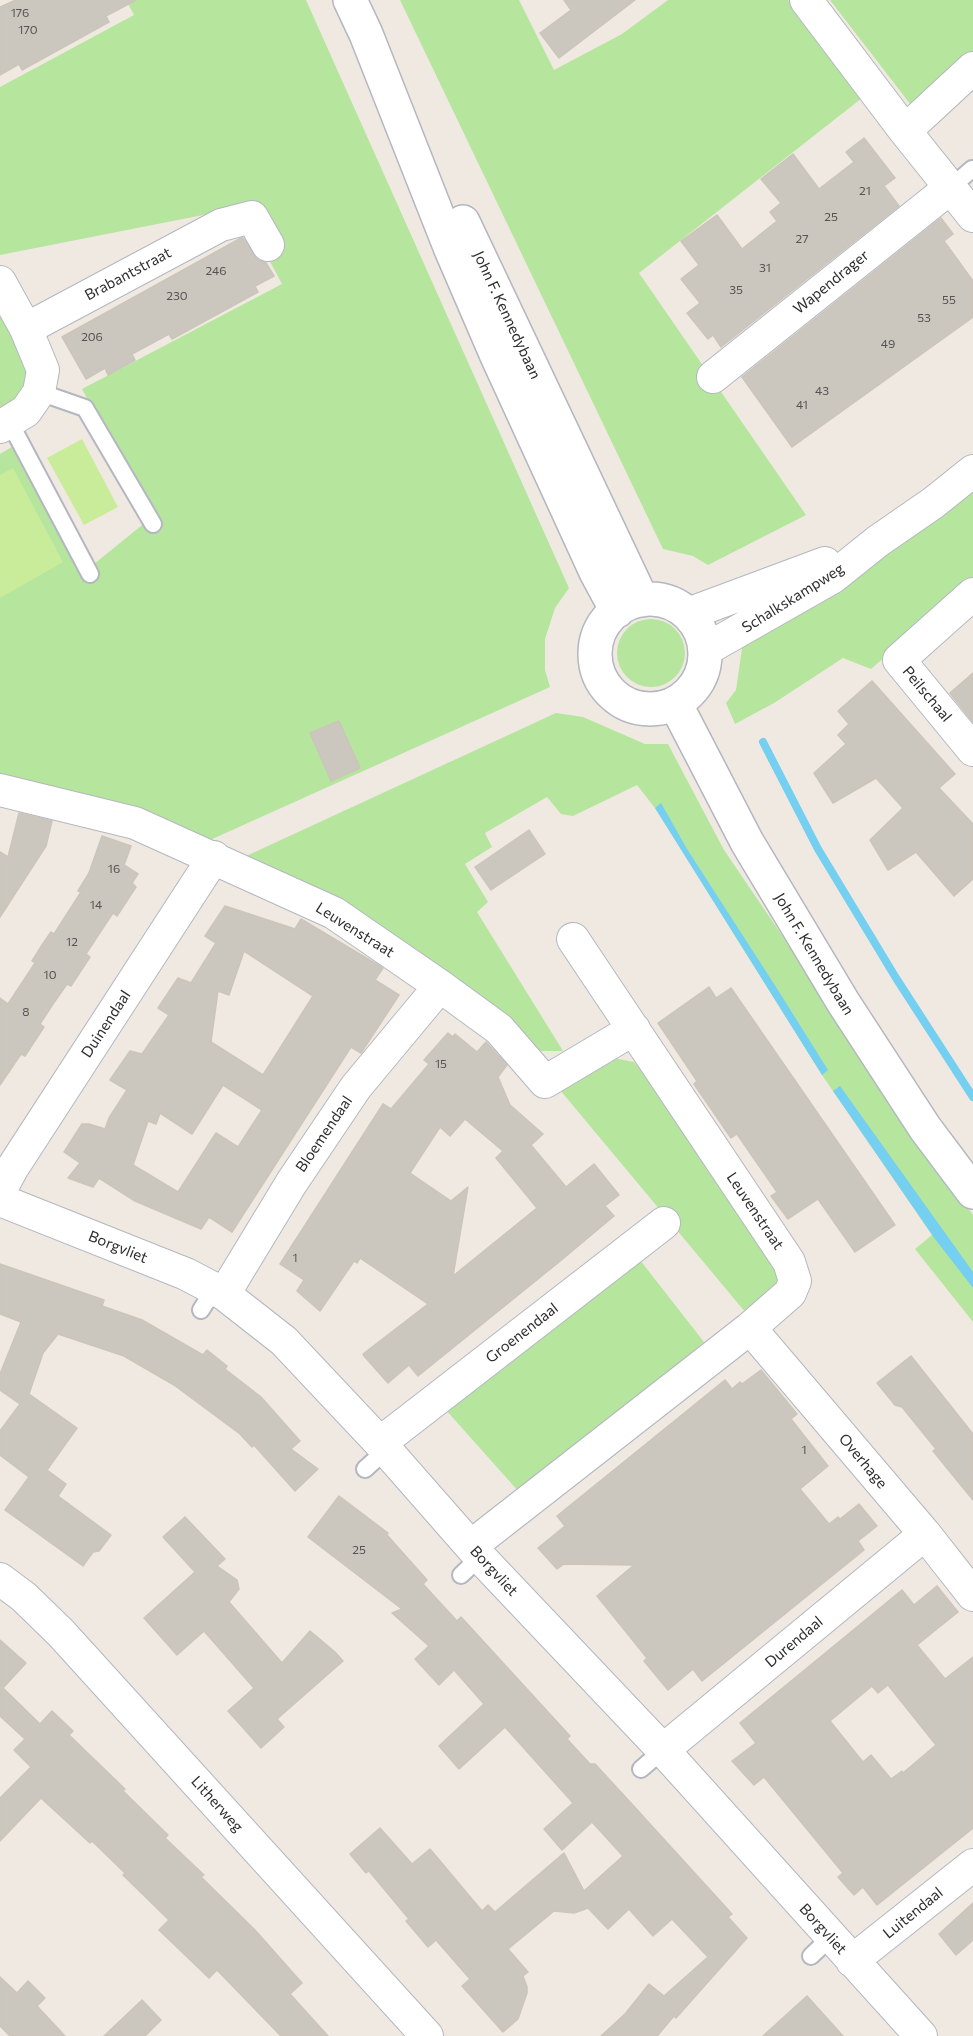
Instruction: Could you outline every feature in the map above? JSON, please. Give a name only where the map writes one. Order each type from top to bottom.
[{"type":"main road","name":"John F. Kennedybaan","points":[[350,0],[366,34],[450,247],[596,572],[629,605]]},
{"type":"main road","points":[[658,600],[674,604],[688,614],[700,631],[705,650],[705,662],[698,680],[688,693],[675,703],[655,709],[635,707],[616,697],[603,682],[596,662],[597,641],[604,624],[629,605],[658,600]]},
{"type":"main road","name":"John F. Kennedybaan","points":[[675,703],[747,842],[843,1002],[925,1128],[973,1192]]},
{"type":"street","points":[[806,0],[905,131],[961,179],[973,216]]},
{"type":"street","points":[[905,131],[973,68]]},
{"type":"street","name":"Wapendrager","points":[[713,377],[961,179]]},
{"type":"street","name":"Brabantstraat","points":[[26,329],[221,225],[252,217],[268,245]]},
{"type":"street","points":[[0,282],[26,329],[43,370],[39,392],[26,411],[5,424]]},
{"type":"street","name":"Schalkskampweg","points":[[705,650],[833,577],[973,471]]},
{"type":"street","name":"Schalkskampweg","points":[[688,614],[790,577],[878,541]]},
{"type":"street","name":"Peilschaal","points":[[973,594],[899,660],[973,750]]},
{"type":"street","name":"Leuvenstraat","points":[[0,790],[135,823],[334,913],[499,1029],[545,1082],[634,1029]]},
{"type":"street","name":"Duinendaal","points":[[1,1200],[13,1167],[214,857]]},
{"type":"street","name":"Leuvenstraat","points":[[573,939],[789,1262],[795,1281],[790,1293],[750,1328]]},
{"type":"street","name":"Bloemendaal","points":[[213,1298],[356,1087],[440,986]]},
{"type":"street","name":"Borgvliet","points":[[1,1200],[186,1274],[213,1298],[284,1341],[377,1454],[470,1559],[821,1946],[852,1961],[921,2036]]},
{"type":"street","name":"Groenendaal","points":[[377,1454],[664,1223]]},
{"type":"street","points":[[470,1559],[750,1328]]},
{"type":"street","name":"Overhage","points":[[750,1328],[973,1594]]},
{"type":"street","name":"Durendaal","points":[[652,1760],[925,1534]]},
{"type":"street","name":"Litherweg","points":[[0,1579],[24,1597],[62,1633],[427,2036]]},
{"type":"street","name":"Luitendaal","points":[[852,1961],[973,1865]]},
{"type":"lane","points":[[39,392],[85,408],[153,524]]},
{"type":"lane","points":[[5,424],[90,574]]},
{"type":"green space","points":[[126,0],[306,0],[569,588],[555,608],[545,639],[545,670],[550,687],[210,840],[0,775],[0,454],[15,445],[83,573],[152,517],[82,389],[282,284],[265,252],[254,205],[0,255],[0,87],[134,15]]},
{"type":"green space","points":[[400,0],[519,0],[554,70],[622,34],[668,0],[788,0],[862,98],[639,273],[806,515],[708,565],[693,556],[663,549]]},
{"type":"green space","points":[[830,0],[973,0],[973,54],[914,109]]},
{"type":"green space","points":[[0,315],[25,360],[31,390],[0,416]]},
{"type":"green space","points":[[82,439],[118,507],[84,525],[47,458]]},
{"type":"green space","points":[[13,468],[63,562],[0,598],[0,475]]},
{"type":"green space","points":[[973,489],[973,580],[871,669],[843,658],[774,703],[735,724],[726,703],[736,690],[743,642]]},
{"type":"green space","points":[[651,619],[664,622],[675,629],[682,640],[685,653],[682,666],[675,677],[664,684],[651,687],[638,684],[627,677],[620,666],[617,653],[620,640],[627,629],[638,622]]},
{"type":"green space","points":[[556,713],[583,717],[645,744],[668,744],[724,850],[858,1054],[973,1215],[973,1322],[915,1249],[932,1235],[822,1075],[655,808],[637,785],[573,816],[561,814],[547,797],[485,833],[492,847],[465,864],[488,902],[477,912],[563,1051],[539,1051],[495,1011],[244,857]]},
{"type":"green space","points":[[613,1058],[634,1062],[643,1073],[785,1282],[746,1313],[560,1090]]},
{"type":"green space","points":[[636,1255],[704,1342],[520,1493],[445,1409]]},
{"type":"water","points":[[661,803],[687,849],[828,1070],[822,1075],[655,808]]},
{"type":"water","points":[[840,1086],[973,1272],[973,1288],[935,1239],[833,1091]]},
{"type":"building","points":[[16,0],[136,0],[106,16],[109,22],[22,70],[19,64],[0,75],[0,7]]},
{"type":"building","points":[[564,0],[635,0],[559,58],[540,33],[571,10]]},
{"type":"building","points":[[864,138],[895,178],[884,186],[899,206],[721,347],[713,335],[708,339],[687,313],[700,303],[681,279],[699,265],[681,241],[717,215],[742,249],[777,221],[770,212],[781,203],[761,179],[793,154],[819,189],[854,162],[846,152]]},
{"type":"building","points":[[941,218],[953,234],[944,241],[973,281],[973,317],[792,447],[742,377]]},
{"type":"building","points":[[241,238],[258,260],[266,263],[274,276],[255,286],[258,292],[172,339],[169,334],[132,354],[135,360],[108,375],[105,368],[86,379],[62,337]]},
{"type":"building","points":[[973,673],[973,722],[950,693]]},
{"type":"building","points":[[872,681],[955,774],[939,788],[973,824],[973,879],[954,896],[916,852],[888,870],[870,840],[903,808],[876,778],[833,803],[814,773],[846,744],[838,735],[849,724],[838,711]]},
{"type":"building","points":[[339,721],[360,768],[331,781],[310,733]]},
{"type":"building","points":[[19,813],[52,821],[46,846],[0,917],[0,852],[8,857]]},
{"type":"building","points":[[529,830],[545,854],[491,890],[475,867]]},
{"type":"building","points":[[102,836],[131,846],[124,865],[138,874],[132,883],[136,887],[117,916],[113,913],[86,954],[90,957],[71,986],[67,984],[40,1024],[44,1027],[25,1056],[21,1054],[0,1085],[0,998],[8,1004],[35,963],[32,961],[42,945],[51,932],[54,934],[81,892],[78,891],[89,873]]},
{"type":"building","points":[[225,906],[295,929],[301,919],[383,968],[375,980],[399,995],[361,1053],[351,1047],[232,1232],[209,1217],[201,1229],[135,1201],[99,1178],[93,1187],[68,1178],[80,1163],[64,1152],[82,1124],[105,1129],[109,1118],[127,1090],[110,1080],[130,1051],[142,1054],[169,1015],[158,1008],[178,978],[191,983],[216,943],[205,936]],"holes":[[[244,951],[313,996],[263,1075],[211,1042],[218,991],[229,995]],[[223,1085],[262,1110],[238,1147],[216,1133],[178,1192],[133,1165],[148,1121],[156,1124],[160,1113],[192,1134]]]},
{"type":"building","points":[[709,987],[716,998],[731,988],[895,1225],[855,1252],[818,1199],[788,1219],[771,1196],[777,1192],[737,1134],[731,1138],[694,1084],[697,1081],[658,1023]]},
{"type":"building","points":[[448,1033],[453,1037],[455,1034],[477,1052],[486,1042],[507,1065],[498,1077],[510,1105],[543,1134],[531,1145],[566,1187],[594,1164],[619,1195],[605,1206],[614,1216],[559,1262],[418,1376],[409,1365],[388,1383],[363,1354],[428,1304],[360,1258],[357,1263],[354,1261],[320,1311],[297,1291],[304,1280],[280,1264],[383,1104],[391,1109],[429,1064],[424,1060]],"holes":[[[465,1119],[503,1151],[496,1158],[537,1208],[453,1276],[468,1187],[451,1201],[410,1173],[440,1127],[450,1136]]]},
{"type":"building","points":[[0,1264],[104,1300],[102,1306],[142,1320],[203,1355],[207,1350],[227,1366],[225,1369],[261,1397],[300,1441],[291,1449],[318,1469],[295,1491],[254,1445],[252,1447],[240,1434],[174,1385],[124,1356],[58,1334],[43,1353],[29,1394],[77,1428],[47,1470],[66,1484],[58,1496],[111,1535],[99,1551],[93,1552],[83,1566],[5,1510],[29,1477],[0,1455],[0,1431],[20,1404],[0,1390],[0,1374],[21,1322],[0,1314]]},
{"type":"building","points":[[911,1356],[973,1434],[973,1500],[933,1451],[936,1449],[902,1407],[895,1405],[877,1383]]},
{"type":"building","points":[[761,1370],[797,1414],[791,1419],[828,1466],[800,1489],[829,1524],[838,1517],[840,1519],[859,1504],[877,1526],[858,1541],[864,1550],[702,1681],[693,1669],[668,1690],[644,1661],[647,1658],[597,1596],[634,1565],[564,1564],[557,1569],[538,1548],[565,1526],[557,1516],[725,1380],[732,1389]]},
{"type":"building","points":[[339,1496],[388,1533],[387,1535],[427,1580],[423,1584],[457,1621],[461,1617],[570,1736],[567,1739],[590,1764],[595,1764],[732,1914],[728,1917],[747,1938],[676,2018],[674,2016],[657,2036],[601,2036],[625,2014],[649,1984],[664,1996],[708,1957],[672,1919],[653,1936],[629,1909],[608,1929],[588,1908],[574,1913],[554,1911],[508,1949],[528,1972],[523,1976],[527,1993],[518,2019],[503,2032],[462,1986],[470,1979],[436,1940],[428,1947],[406,1921],[409,1919],[369,1871],[366,1873],[350,1854],[380,1828],[412,1864],[430,1849],[482,1911],[488,1905],[495,1912],[564,1853],[584,1891],[623,1856],[592,1822],[562,1850],[544,1829],[573,1803],[505,1727],[459,1769],[439,1746],[484,1704],[454,1670],[439,1685],[415,1659],[429,1646],[392,1613],[402,1609],[308,1537]]},
{"type":"building","points":[[185,1517],[225,1559],[217,1566],[237,1580],[239,1589],[229,1602],[282,1663],[310,1631],[343,1661],[277,1719],[284,1727],[261,1748],[228,1711],[254,1688],[204,1631],[177,1655],[144,1618],[195,1572],[163,1537]]},
{"type":"building","points":[[937,1586],[958,1612],[917,1645],[945,1679],[973,1657],[973,1828],[877,1905],[863,1887],[854,1895],[838,1877],[843,1873],[764,1777],[754,1785],[732,1761],[756,1743],[740,1723],[902,1590],[914,1605]],"holes":[[[888,1685],[936,1745],[903,1773],[902,1771],[891,1779],[871,1755],[863,1762],[830,1721],[872,1686],[878,1693]]]},
{"type":"building","points":[[0,1640],[26,1663],[3,1688],[40,1724],[52,1711],[73,1731],[69,1735],[125,1789],[123,1791],[168,1835],[165,1838],[204,1875],[201,1877],[255,1930],[302,1983],[290,1994],[328,2036],[281,2036],[217,1970],[209,1978],[159,1930],[169,1920],[92,1841],[90,1843],[41,1798],[0,1841],[0,1798],[31,1767],[14,1750],[25,1739],[0,1716]]},
{"type":"building","points":[[973,1903],[973,1940],[956,1955],[939,1934]]},
{"type":"building","points":[[0,1977],[17,1993],[28,1981],[45,1998],[37,2006],[65,2036],[10,2036],[0,2026]]},
{"type":"building","points":[[807,1996],[843,2036],[763,2036]]},
{"type":"building","points":[[142,2000],[161,2020],[145,2036],[104,2036]]},
{"type":"waterway","points":[[763,742],[818,849],[896,978],[973,1097]]}]
